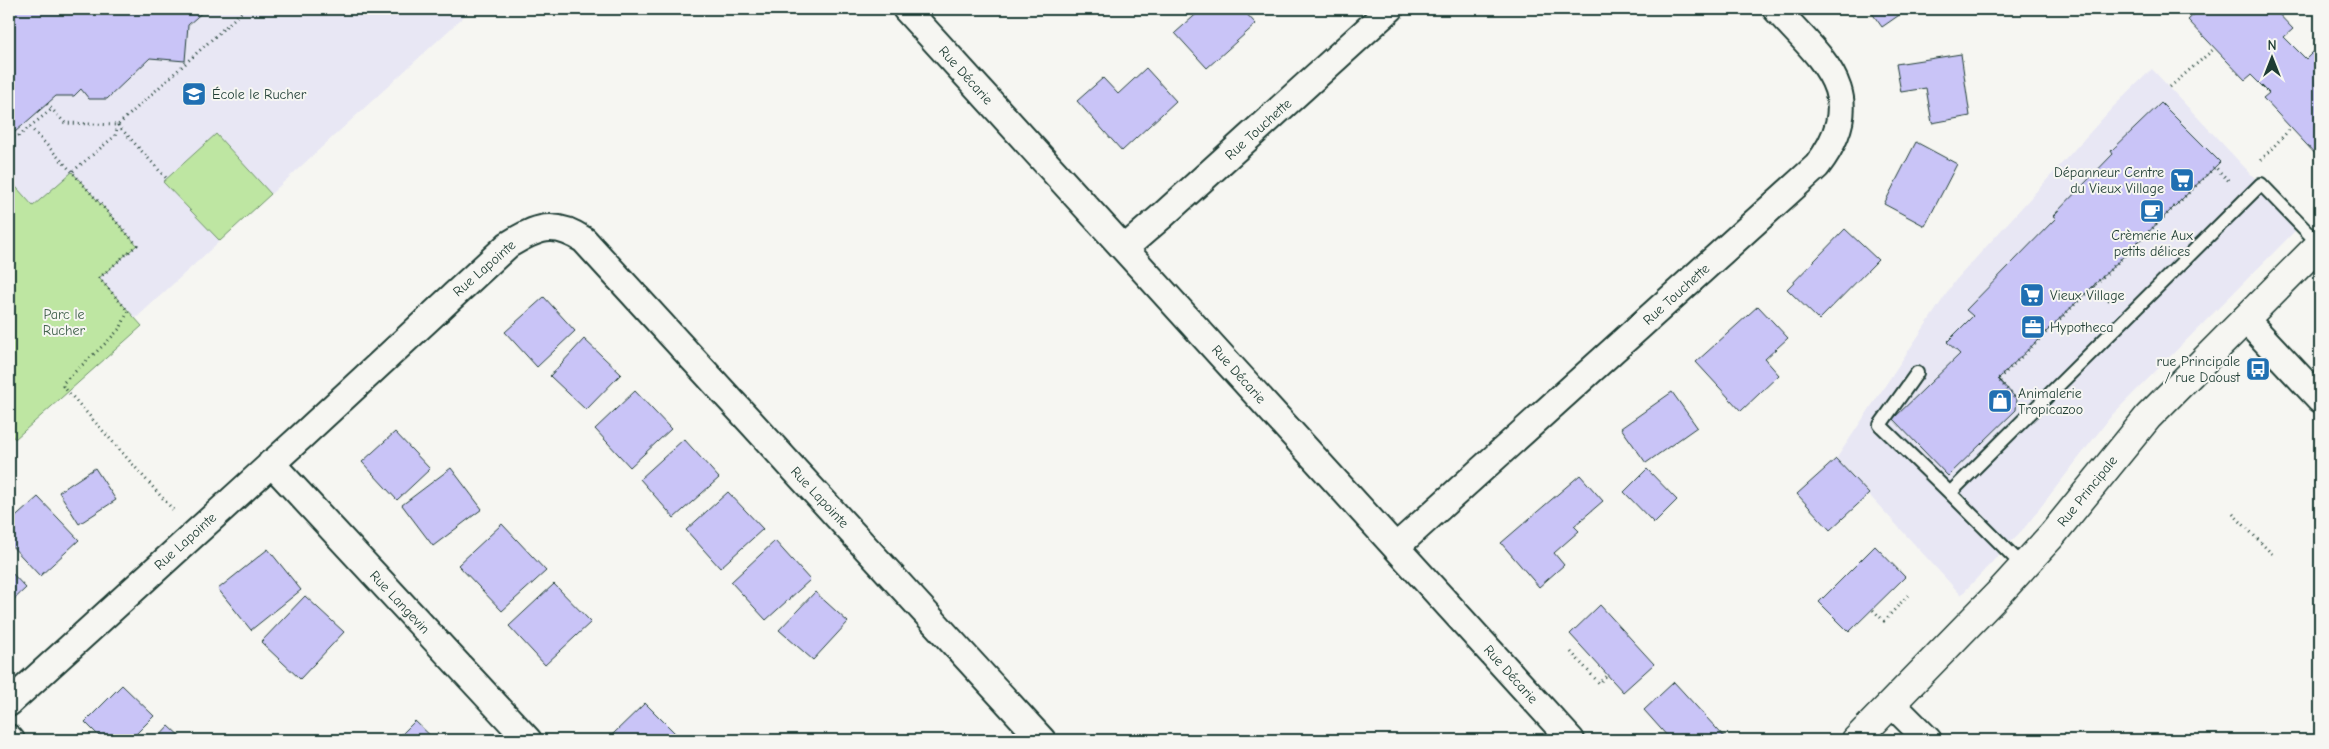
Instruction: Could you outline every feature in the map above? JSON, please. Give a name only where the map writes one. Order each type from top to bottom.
[{"type":"street","name":"Rue Décarie","points":[[906,9],[1397,546],[1571,740]]},
{"type":"street","name":"Rue Touchette","points":[[1125,248],[1390,9]]},
{"type":"street","name":"Rue Touchette","points":[[1397,546],[1817,166],[1831,148],[1840,122],[1842,109],[1840,92],[1832,74],[1776,9]]},
{"type":"street","name":"Rue Lapointe","points":[[9,703],[508,245],[526,234],[560,227],[584,240],[1042,740]]},
{"type":"street","name":"Rue Principale","points":[[1856,740],[2052,535],[2148,417],[2320,245]]},
{"type":"street","points":[[2245,319],[2320,399]]},
{"type":"street","name":"Rue Langevin","points":[[272,463],[528,740]]},
{"type":"street","points":[[1892,704],[1928,740]]},
{"type":"lane","points":[[1950,493],[2261,184],[2320,245]]},
{"type":"lane","points":[[1917,373],[1880,425],[2023,566]]},
{"type":"path","points":[[72,172],[115,136],[118,125],[245,9]]},
{"type":"path","points":[[2170,87],[2215,48]]},
{"type":"path","points":[[47,104],[65,123],[118,125],[167,179]]},
{"type":"path","points":[[9,137],[16,138],[52,109]]},
{"type":"path","points":[[30,127],[137,245],[99,278],[128,311],[121,327],[64,382],[63,386],[181,518]]},
{"type":"path","points":[[2255,166],[2291,128]]},
{"type":"path","points":[[2009,390],[1998,380],[2215,168]]},
{"type":"path","points":[[2234,514],[2272,554]]},
{"type":"path","points":[[1873,610],[1884,621],[1910,592]]},
{"type":"path","points":[[1571,652],[1599,683],[1607,675]]},
{"type":"shaded area","name":"École le Rucher","points":[[9,9],[472,9],[135,319],[9,179]]},
{"type":"shaded area","points":[[2152,69],[2300,226],[2112,415],[2026,526],[1961,595],[1836,459],[1955,281],[2114,106]]},
{"type":"green space","points":[[216,134],[271,194],[220,241],[163,182]]},
{"type":"green space","name":"Parc le Rucher","points":[[72,172],[137,245],[99,278],[142,326],[15,439],[9,432],[9,179],[33,206]]},
{"type":"building","points":[[9,9],[206,9],[188,25],[185,61],[150,58],[107,99],[89,99],[81,89],[74,96],[56,96],[15,132],[9,131]]},
{"type":"building","points":[[1202,9],[1242,9],[1256,24],[1207,68],[1175,33]]},
{"type":"building","points":[[1869,9],[1908,9],[1882,27]]},
{"type":"building","points":[[2200,9],[2274,9],[2293,29],[2284,37],[2306,59],[2315,50],[2320,56],[2319,158],[2263,98],[2269,93],[2251,75],[2245,80],[2188,20]]},
{"type":"building","points":[[1961,54],[1970,116],[1932,123],[1926,88],[1901,92],[1896,64]]},
{"type":"building","points":[[1146,68],[1176,101],[1122,151],[1077,101],[1103,78],[1118,94]]},
{"type":"building","name":"Vieux Village","points":[[2161,103],[2220,162],[1998,379],[2017,399],[2016,410],[1948,476],[1893,419],[1960,354],[1947,342],[1973,316],[1966,310],[2056,218],[2053,216],[2113,154],[2111,151]]},
{"type":"building","points":[[1916,142],[1957,164],[1925,226],[1884,204]]},
{"type":"building","points":[[1845,229],[1878,260],[1819,320],[1787,289]]},
{"type":"building","points":[[544,297],[575,331],[537,367],[505,332]]},
{"type":"building","points":[[1758,306],[1788,338],[1765,359],[1779,375],[1741,411],[1696,362]]},
{"type":"building","points":[[584,339],[621,374],[586,410],[550,376]]},
{"type":"building","points":[[635,391],[671,429],[630,467],[595,429]]},
{"type":"building","points":[[1672,392],[1697,427],[1646,463],[1621,428]]},
{"type":"building","points":[[395,432],[430,469],[397,500],[362,462]]},
{"type":"building","points":[[684,439],[719,478],[674,518],[640,479]]},
{"type":"building","points":[[1836,459],[1869,494],[1830,530],[1797,494]]},
{"type":"building","points":[[95,468],[116,500],[79,524],[59,492]]},
{"type":"building","points":[[451,468],[482,509],[433,546],[402,505]]},
{"type":"building","points":[[1647,469],[1677,500],[1654,523],[1624,492]]},
{"type":"building","points":[[1580,475],[1603,501],[1574,526],[1579,531],[1554,553],[1564,565],[1539,587],[1501,543]]},
{"type":"building","points":[[728,492],[763,529],[720,568],[686,530]]},
{"type":"building","points":[[38,497],[79,540],[40,576],[9,543],[9,523]]},
{"type":"building","points":[[502,524],[546,571],[502,611],[458,565]]},
{"type":"building","points":[[775,541],[810,580],[766,620],[731,582]]},
{"type":"building","points":[[1875,546],[1905,577],[1849,632],[1819,602]]},
{"type":"building","points":[[268,549],[301,590],[251,630],[218,589]]},
{"type":"building","points":[[9,570],[26,588],[9,604]]},
{"type":"building","points":[[554,584],[591,622],[545,665],[509,626]]},
{"type":"building","points":[[815,592],[848,622],[813,660],[779,630]]},
{"type":"building","points":[[305,596],[344,632],[300,679],[261,642]]},
{"type":"building","points":[[1600,605],[1654,664],[1623,692],[1570,634]]},
{"type":"building","points":[[1674,682],[1727,740],[1671,740],[1669,738],[1644,710]]},
{"type":"building","points":[[122,685],[154,716],[130,740],[103,740],[85,722]]},
{"type":"building","points":[[645,703],[682,740],[619,740],[613,734]]},
{"type":"building","points":[[415,721],[435,740],[396,740]]},
{"type":"building","points":[[169,726],[184,740],[156,740]]},
{"type":"place","name":"École le Rucher","points":[[194,94]]},
{"type":"place","name":"Dépanneur Centre du Vieux Village","points":[[2182,180]]},
{"type":"place","name":"Crèmerie Aux petits délices","points":[[2152,211]]},
{"type":"place","name":"Vieux Village","points":[[2032,295]]},
{"type":"place","name":"Hypotheca","points":[[2033,327]]},
{"type":"place","name":"rue Principale / rue Daoust","points":[[2258,369]]},
{"type":"place","name":"Animalerie Tropicazoo","points":[[2000,401]]}]
